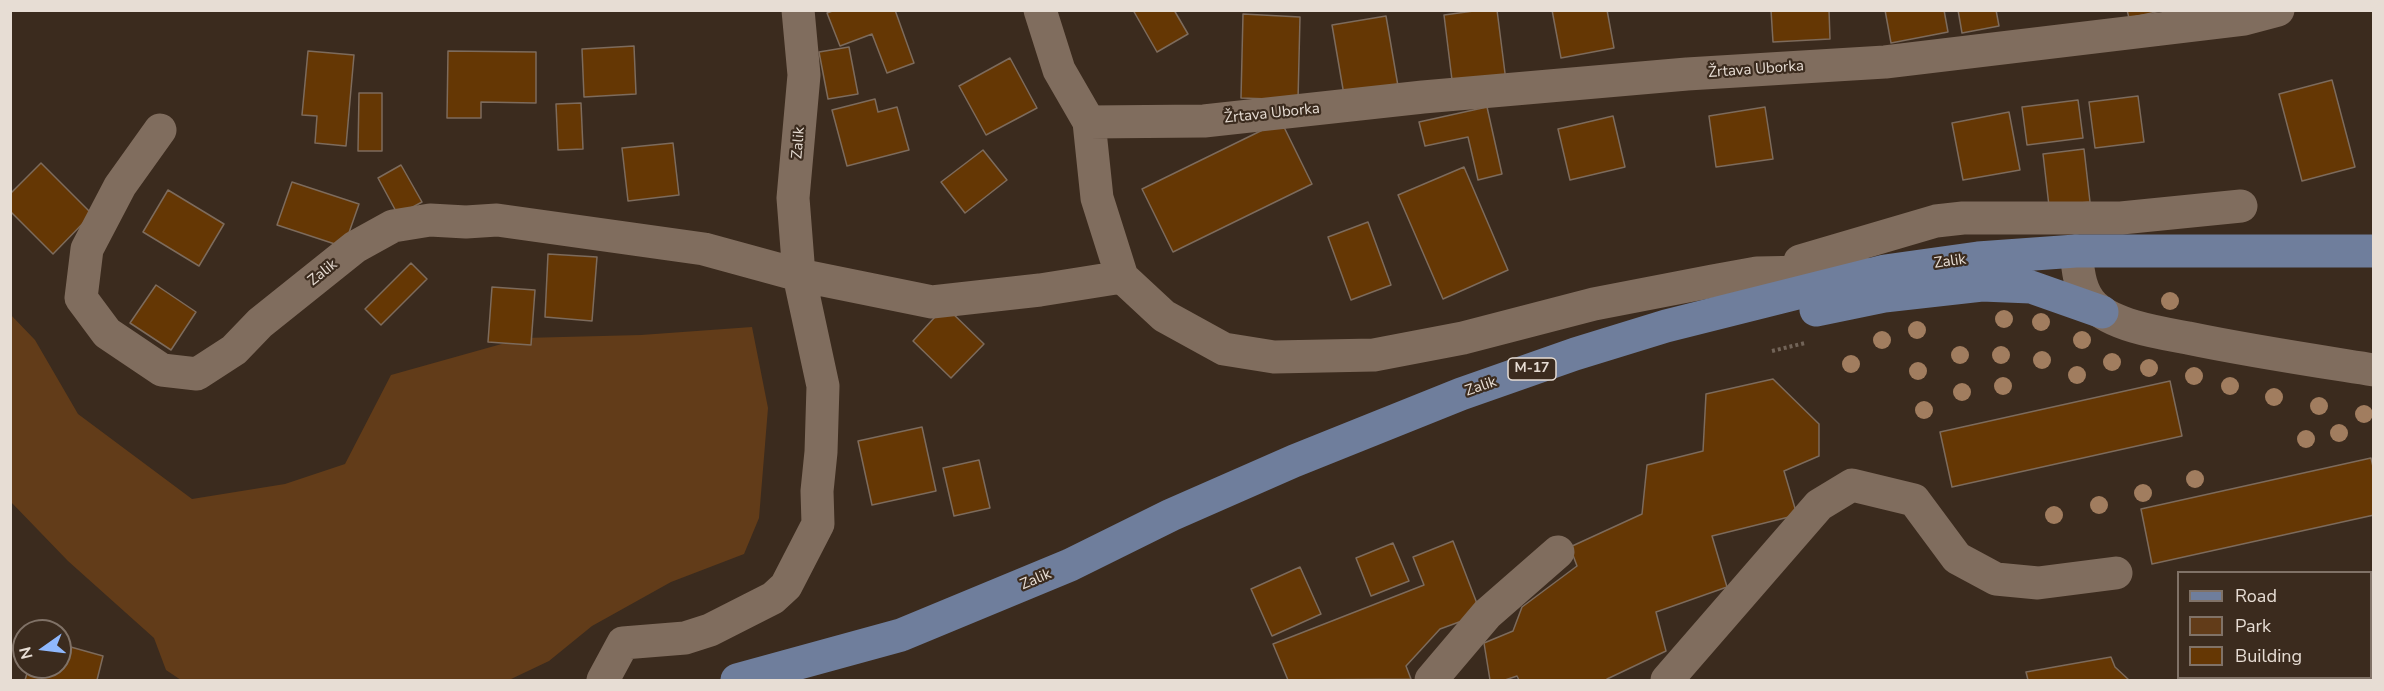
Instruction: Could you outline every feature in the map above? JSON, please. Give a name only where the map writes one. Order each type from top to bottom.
[{"type":"main road","name":"Zalik","points":[[737,681],[901,635],[1070,565],[1171,515],[1294,461],[1461,394],[1575,354],[1666,326],[1885,271],[1978,258],[2076,251],[2373,251]]},
{"type":"main road","points":[[1738,308],[1756,314],[1777,316],[1884,296],[1982,285],[2031,288],[2102,312]]},
{"type":"street","name":"Zalik","points":[[603,681],[623,643],[685,638],[710,630],[773,598],[786,586],[818,524],[817,491],[823,386],[799,275],[793,198],[804,75],[798,10]]},
{"type":"street","points":[[1019,10],[1059,70],[1089,122],[1097,198],[1122,277],[1164,316],[1224,349],[1274,357],[1374,355],[1463,338],[1594,304],[1757,273],[1936,221],[1963,218],[2121,218],[2241,206]]},
{"type":"street","points":[[1040,10],[1059,70]]},
{"type":"street","name":"Žrtava Uborka","points":[[1089,122],[1204,122],[1423,97],[1687,74],[1885,62],[2232,21],[2278,10]]},
{"type":"street","name":"Zalik","points":[[160,130],[120,186],[87,249],[81,298],[107,333],[162,370],[196,374],[234,350],[260,323],[355,247],[393,226],[430,220],[466,222],[497,220],[704,249],[799,275],[932,302],[1040,290],[1122,277]]},
{"type":"street","points":[[2076,251],[2078,274],[2092,305],[2102,312],[2139,328],[2244,350],[2373,370]]},
{"type":"street","points":[[1757,273],[1885,271]]},
{"type":"street","points":[[1667,681],[1820,505],[1852,485],[1914,500],[1957,558],[1996,579],[2038,583],[2116,573]]},
{"type":"street","points":[[1431,681],[1487,614],[1558,552]]},
{"type":"path","points":[[1772,351],[1806,343]]},
{"type":"green space","points":[[10,314],[35,340],[78,414],[192,499],[285,484],[345,464],[391,375],[523,338],[641,335],[752,327],[768,408],[759,518],[744,554],[671,582],[592,626],[549,661],[509,680],[181,680],[166,670],[154,638],[68,561],[11,502]]},
{"type":"building","points":[[835,10],[895,10],[914,63],[887,73],[872,34],[840,46],[827,13]]},
{"type":"building","points":[[1133,10],[1174,10],[1188,34],[1157,52]]},
{"type":"building","points":[[1497,10],[1506,81],[1453,88],[1444,15]]},
{"type":"building","points":[[1552,10],[1607,10],[1614,48],[1561,58]]},
{"type":"building","points":[[1771,10],[1829,10],[1830,39],[1773,42]]},
{"type":"building","points":[[1885,10],[1944,10],[1948,32],[1891,43]]},
{"type":"building","points":[[1958,10],[1996,10],[1999,26],[1962,33]]},
{"type":"building","points":[[2127,10],[2165,10],[2129,18]]},
{"type":"building","points":[[1243,14],[1300,17],[1298,100],[1241,98]]},
{"type":"building","points":[[1386,16],[1398,86],[1344,95],[1332,25]]},
{"type":"building","points":[[634,46],[636,94],[584,97],[582,49]]},
{"type":"building","points":[[849,47],[858,94],[828,99],[819,52]]},
{"type":"building","points":[[308,51],[354,55],[346,146],[315,143],[317,116],[302,115]]},
{"type":"building","points":[[448,51],[536,52],[536,103],[481,102],[481,118],[447,118]]},
{"type":"building","points":[[1010,58],[1037,108],[986,135],[959,86]]},
{"type":"building","points":[[2332,80],[2355,167],[2302,181],[2279,94]]},
{"type":"building","points":[[359,93],[382,93],[382,151],[358,151]]},
{"type":"building","points":[[2138,96],[2144,142],[2095,148],[2089,102]]},
{"type":"building","points":[[875,99],[878,112],[897,107],[909,150],[847,166],[832,110]]},
{"type":"building","points":[[2078,100],[2083,138],[2027,145],[2022,107]]},
{"type":"building","points":[[581,103],[583,149],[558,150],[556,104]]},
{"type":"building","points":[[1487,107],[1502,174],[1478,180],[1468,137],[1425,146],[1419,122]]},
{"type":"building","points":[[1765,107],[1773,159],[1716,167],[1709,116]]},
{"type":"building","points":[[2009,112],[2020,170],[1963,180],[1952,123]]},
{"type":"building","points":[[1613,116],[1625,167],[1570,180],[1558,129]]},
{"type":"building","points":[[1281,121],[1312,184],[1173,252],[1142,189]]},
{"type":"building","points":[[673,143],[679,195],[628,201],[622,148]]},
{"type":"building","points":[[2084,149],[2090,202],[2049,206],[2043,154]]},
{"type":"building","points":[[983,150],[1007,180],[965,213],[941,182]]},
{"type":"building","points":[[41,163],[92,214],[53,254],[10,211],[10,194]]},
{"type":"building","points":[[401,165],[422,202],[398,215],[378,178]]},
{"type":"building","points":[[1464,167],[1508,270],[1443,299],[1398,195]]},
{"type":"building","points":[[292,182],[359,204],[344,247],[277,225]]},
{"type":"building","points":[[168,190],[224,224],[199,266],[143,232]]},
{"type":"building","points":[[1368,222],[1391,285],[1351,300],[1328,237]]},
{"type":"building","points":[[548,254],[597,257],[592,321],[545,317]]},
{"type":"building","points":[[411,263],[427,279],[381,325],[365,309]]},
{"type":"building","points":[[156,285],[196,312],[171,350],[130,323]]},
{"type":"building","points":[[492,287],[535,290],[531,345],[488,342]]},
{"type":"building","points":[[945,306],[984,344],[951,378],[913,341]]},
{"type":"building","points":[[1773,379],[1819,424],[1819,456],[1784,471],[1797,515],[1712,536],[1727,587],[1656,612],[1666,651],[1607,680],[1519,680],[1517,676],[1505,680],[1490,680],[1484,643],[1513,631],[1522,607],[1577,566],[1570,547],[1642,514],[1647,465],[1703,451],[1706,394]]},
{"type":"building","points":[[2170,381],[2182,436],[1952,487],[1940,432]]},
{"type":"building","points":[[922,427],[936,491],[872,505],[858,441]]},
{"type":"building","points":[[2371,458],[2374,471],[2374,515],[2152,564],[2141,509]]},
{"type":"building","points":[[979,460],[990,508],[954,516],[943,468]]},
{"type":"building","points":[[1453,541],[1481,614],[1440,629],[1406,666],[1411,679],[1288,680],[1273,644],[1424,585],[1413,557]]},
{"type":"building","points":[[1393,543],[1409,581],[1371,596],[1356,558]]},
{"type":"building","points":[[1300,567],[1321,614],[1272,636],[1251,589]]},
{"type":"building","points":[[2372,580],[2374,580],[2374,637],[2372,638]]},
{"type":"building","points":[[72,647],[103,656],[97,680],[25,680],[72,679]]},
{"type":"building","points":[[2111,657],[2115,667],[2129,680],[2028,680],[2026,672]]}]
